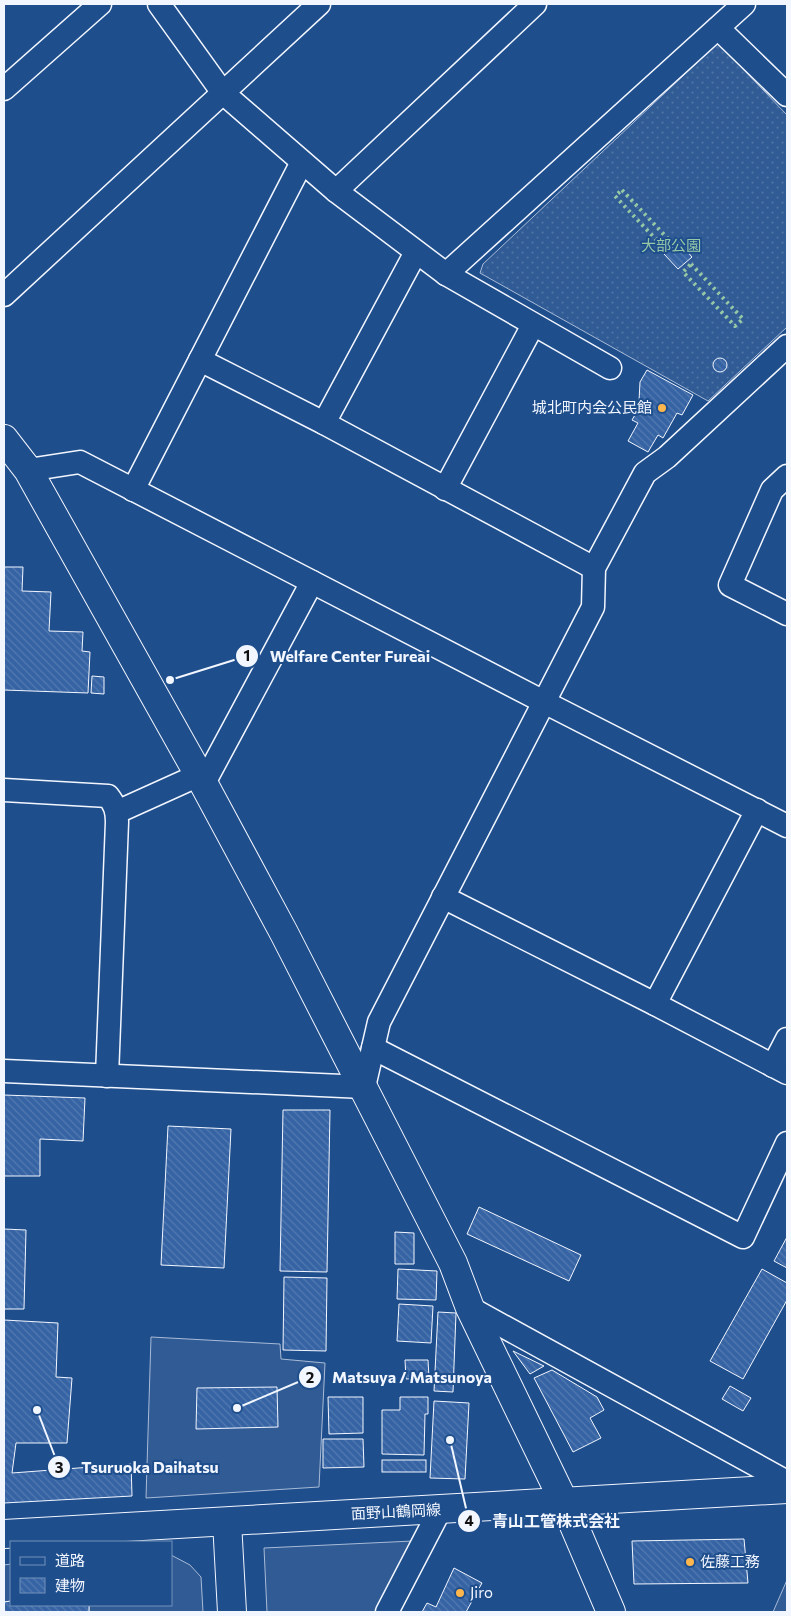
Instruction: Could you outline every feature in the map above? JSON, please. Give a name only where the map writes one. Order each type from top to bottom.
[{"type":"street","points":[[4,89],[100,4]]},
{"type":"street","points":[[159,4],[223,93],[336,191],[446,274],[610,368]]},
{"type":"street","points":[[4,295],[318,4]]},
{"type":"street","points":[[336,191],[535,4]]},
{"type":"street","points":[[446,274],[744,4]]},
{"type":"street","points":[[718,28],[787,95]]},
{"type":"street","points":[[133,490],[302,162]]},
{"type":"street","points":[[324,423],[416,252]]},
{"type":"street","points":[[445,489],[533,325]]},
{"type":"street","points":[[364,1087],[379,1022],[592,607],[594,568],[645,473],[667,457],[787,346]]},
{"type":"street","points":[[200,360],[324,423],[594,568]]},
{"type":"street","points":[[4,438],[28,470],[202,779],[364,1087],[453,1263],[470,1308],[564,1502],[611,1612]]},
{"type":"street","points":[[28,470],[80,462],[787,826]]},
{"type":"street","points":[[787,476],[772,490],[730,585],[787,614]]},
{"type":"street","points":[[117,812],[202,779],[312,582]]},
{"type":"street","points":[[4,790],[108,796],[117,812],[106,1076]]},
{"type":"street","points":[[655,1004],[757,810]]},
{"type":"street","points":[[444,897],[780,1069],[787,1039]]},
{"type":"street","points":[[373,1048],[743,1237],[787,1143]]},
{"type":"street","points":[[4,1071],[364,1087]]},
{"type":"street","points":[[470,1308],[787,1482]]},
{"type":"street","name":"面野山鶴岡線","points":[[4,1534],[787,1489]]},
{"type":"street","points":[[387,1612],[440,1510]]},
{"type":"street","points":[[227,1522],[232,1612]]},
{"type":"green space","name":"大部公園","points":[[718,43],[787,115],[787,327],[708,401],[480,273],[483,264]]},
{"type":"shaded area","points":[[151,1337],[280,1344],[281,1359],[325,1363],[319,1487],[146,1498]]},
{"type":"shaded area","points":[[413,1541],[376,1612],[267,1612],[264,1548]]},
{"type":"shaded area","points":[[172,1556],[190,1565],[201,1577],[203,1612],[89,1612],[89,1606],[172,1606]]},
{"type":"shaded area","points":[[10,1564],[10,1601],[4,1602],[4,1565]]},
{"type":"shaded area","points":[[787,1580],[787,1612],[773,1612]]},
{"type":"building","points":[[679,242],[692,257],[678,269],[664,254]]},
{"type":"building","points":[[720,358],[725,360],[727,365],[725,370],[720,372],[715,370],[713,365],[715,360]]},
{"type":"building","name":"城北町内会公民館","points":[[647,370],[693,395],[682,415],[677,413],[663,438],[658,435],[648,452],[628,441],[638,423],[632,420],[642,403],[639,401],[640,382]]},
{"type":"building","points":[[4,567],[23,567],[22,591],[51,592],[49,631],[83,632],[82,651],[90,652],[88,693],[4,690]]},
{"type":"building","points":[[92,676],[104,677],[104,694],[91,693]]},
{"type":"building","points":[[4,1095],[85,1098],[83,1141],[40,1139],[40,1176],[4,1176]]},
{"type":"building","points":[[283,1110],[330,1110],[327,1272],[280,1271]]},
{"type":"building","points":[[168,1126],[231,1129],[224,1268],[161,1265]]},
{"type":"building","points":[[479,1207],[581,1255],[569,1281],[467,1234]]},
{"type":"building","points":[[4,1229],[26,1230],[24,1309],[4,1309]]},
{"type":"building","points":[[395,1232],[414,1233],[414,1264],[395,1264]]},
{"type":"building","points":[[787,1237],[787,1268],[774,1261]]},
{"type":"building","points":[[398,1269],[437,1271],[436,1300],[397,1299]]},
{"type":"building","points":[[762,1269],[787,1283],[787,1300],[743,1379],[710,1361]]},
{"type":"building","points":[[284,1277],[327,1278],[326,1351],[283,1350]]},
{"type":"building","points":[[399,1304],[433,1306],[431,1343],[397,1341]]},
{"type":"building","points":[[438,1312],[456,1313],[453,1392],[434,1391]]},
{"type":"building","points":[[4,1320],[58,1323],[56,1377],[72,1378],[67,1443],[16,1443],[12,1473],[131,1464],[132,1496],[4,1503]]},
{"type":"building","points":[[513,1351],[544,1366],[530,1374]]},
{"type":"building","points":[[405,1360],[428,1360],[429,1378],[406,1379]]},
{"type":"building","points":[[552,1370],[597,1397],[604,1410],[590,1418],[601,1438],[573,1452],[534,1378]]},
{"type":"building","points":[[730,1386],[751,1398],[743,1411],[722,1399]]},
{"type":"building","points":[[277,1387],[278,1427],[196,1429],[197,1388]]},
{"type":"building","points":[[328,1397],[363,1397],[363,1433],[329,1434]]},
{"type":"building","points":[[400,1397],[428,1397],[428,1414],[425,1414],[424,1455],[382,1454],[382,1410],[400,1410]]},
{"type":"building","points":[[434,1401],[469,1403],[465,1479],[430,1478]]},
{"type":"building","points":[[323,1439],[363,1439],[364,1467],[323,1468]]},
{"type":"building","points":[[382,1460],[426,1460],[426,1472],[382,1472]]},
{"type":"building","name":"佐藤工務","points":[[744,1539],[748,1583],[634,1584],[632,1541]]},
{"type":"building","name":"Jiro","points":[[454,1568],[482,1583],[466,1612],[422,1612],[427,1603],[436,1607]]},
{"type":"building","points":[[10,1601],[10,1606],[89,1606],[89,1612],[4,1612],[4,1602]]},
{"type":"hedge","points":[[622,190],[671,242],[664,248],[615,196],[622,190]]},
{"type":"hedge","points":[[691,264],[743,319],[735,326],[683,272],[691,264]]},
{"type":"place","name":"城北町内会公民館","points":[[662,408]]},
{"type":"place","name":"Welfare Center Fureai","points":[[170,680]]},
{"type":"place","name":"Matsuya / Matsunoya","points":[[237,1408]]},
{"type":"place","name":"Tsuruoka Daihatsu","points":[[37,1410]]},
{"type":"place","name":"青山工管株式会社","points":[[450,1440]]},
{"type":"place","name":"佐藤工務","points":[[690,1562]]},
{"type":"place","name":"Jiro","points":[[460,1593]]}]
